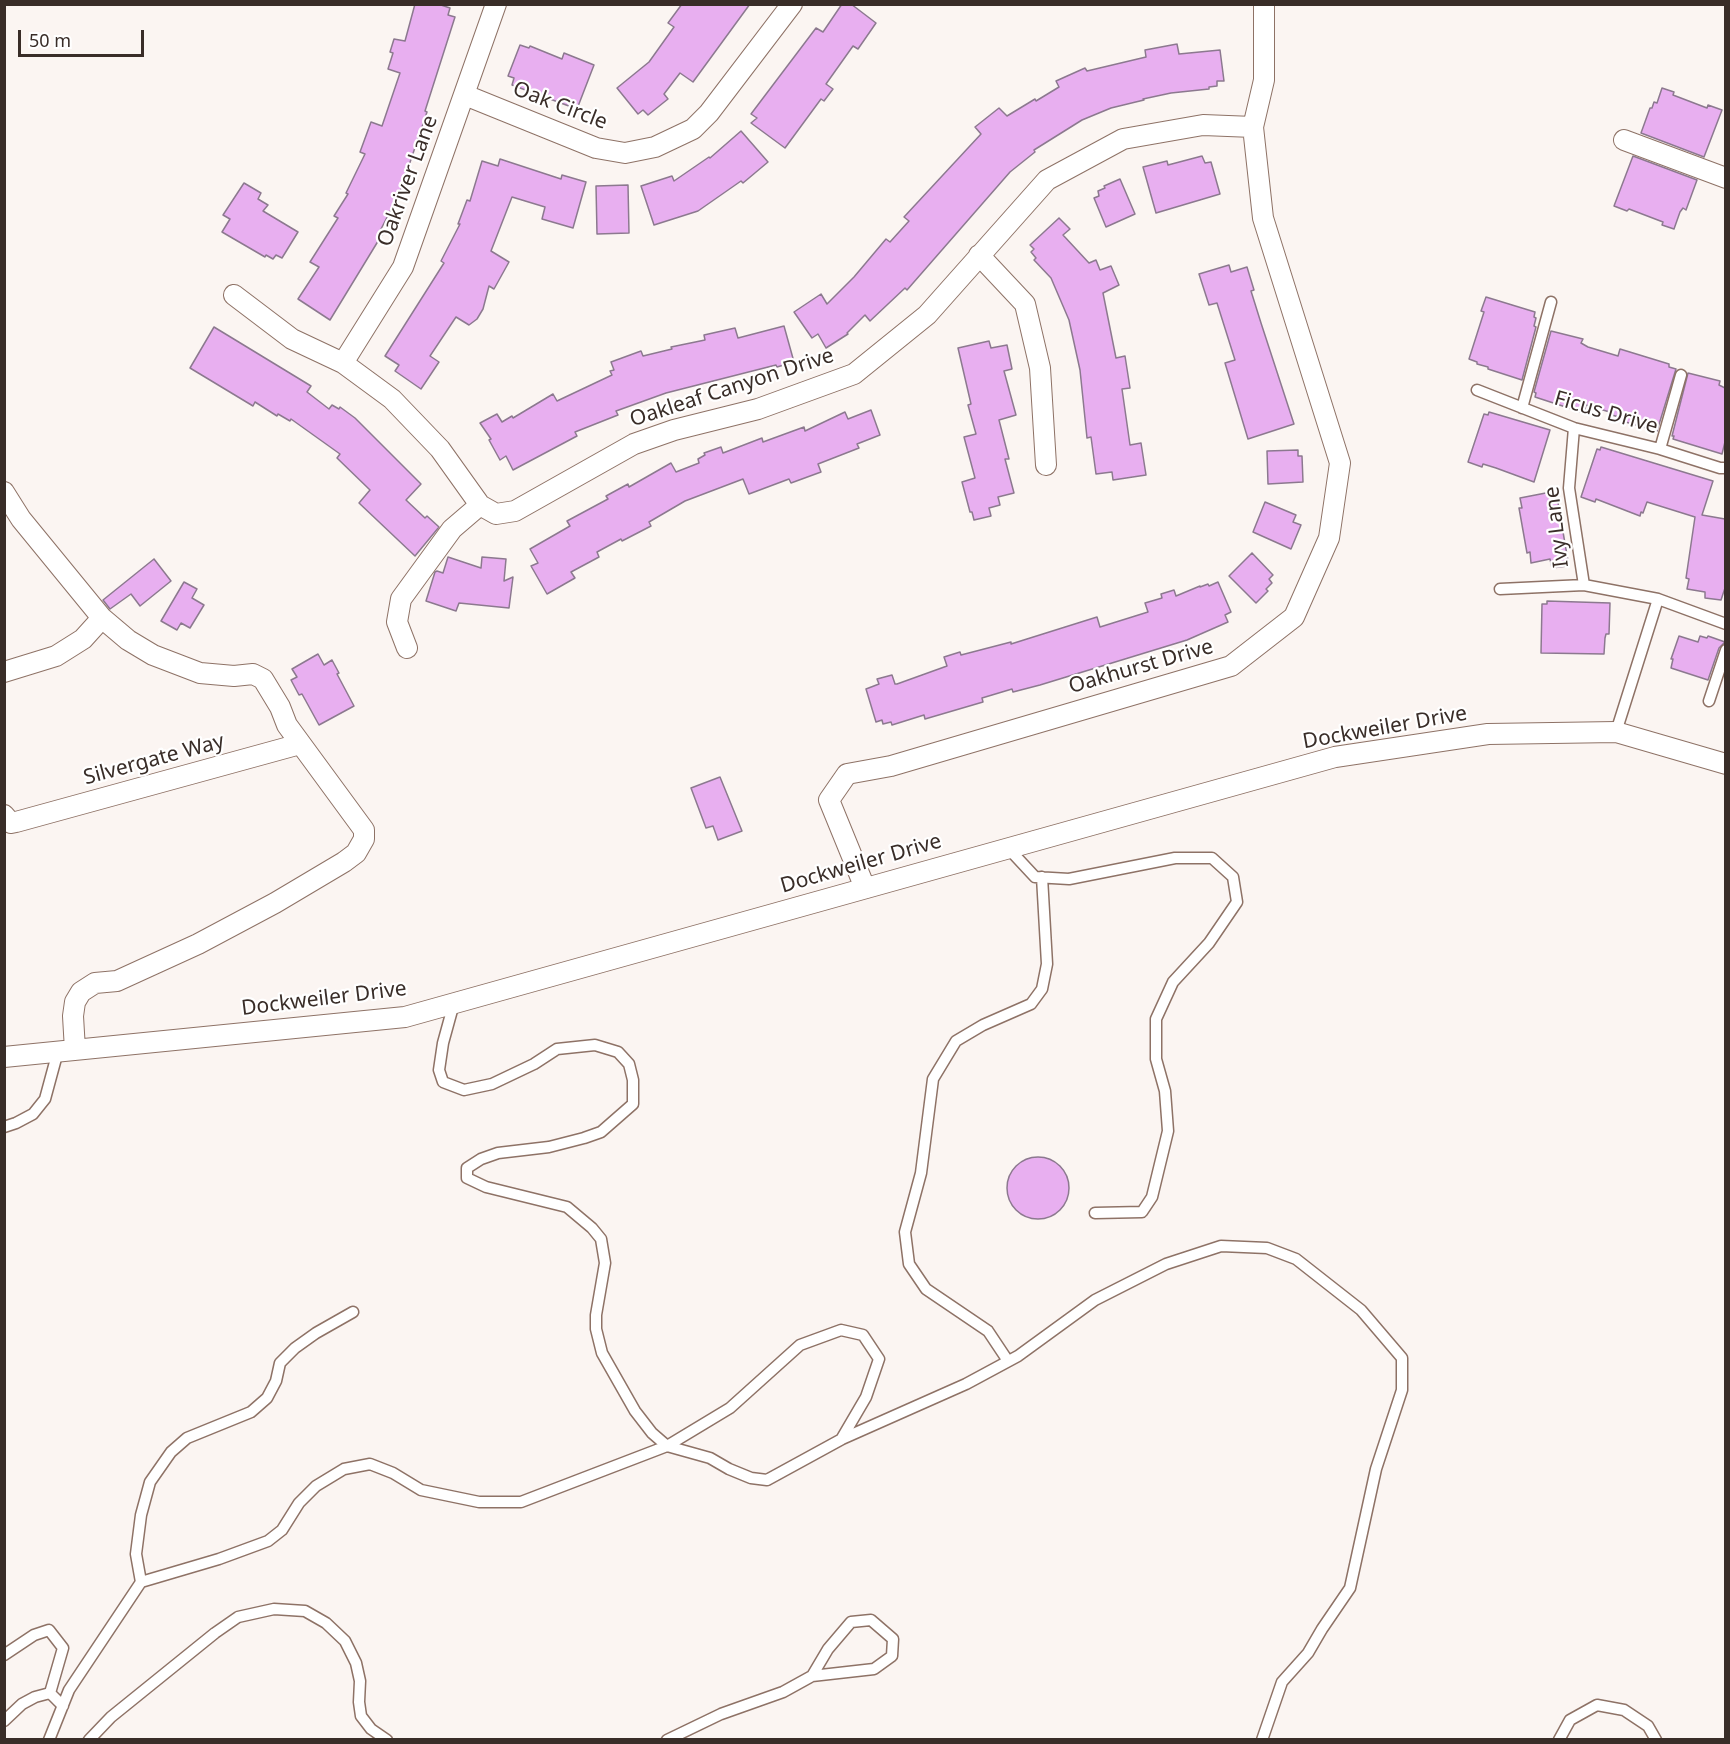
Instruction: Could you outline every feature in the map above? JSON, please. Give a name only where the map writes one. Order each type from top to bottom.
[{"type":"street","name":"Oakriver Lane","points":[[343,363],[403,267],[496,4]]},
{"type":"street","name":"Oak Circle","points":[[465,94],[596,148],[625,153],[655,147],[693,129],[709,113],[792,4]]},
{"type":"street","name":"Oakhurst Drive","points":[[865,888],[830,800],[846,774],[891,766],[1231,666],[1294,617],[1329,538],[1340,463],[1263,218],[1253,127],[1264,80],[1264,4]]},
{"type":"street","name":"Oakleaf Canyon Drive","points":[[480,506],[496,514],[514,511],[634,444],[674,430],[758,409],[854,374],[927,315],[1047,180],[1123,139],[1203,124],[1253,127]]},
{"type":"street","points":[[1624,141],[1725,178]]},
{"type":"street","points":[[980,255],[1025,304],[1040,368],[1046,465]]},
{"type":"street","points":[[234,295],[292,339],[343,363],[392,399],[440,449],[480,506],[452,530],[401,599],[398,622],[407,648]]},
{"type":"street","points":[[4,492],[21,519],[113,629],[140,648],[188,669],[217,675],[257,675],[267,685],[280,707],[286,725],[364,830],[364,839],[356,853],[275,903],[198,944],[117,981],[95,983],[81,992],[75,1002],[67,1051]]},
{"type":"street","points":[[4,672],[43,662],[56,656],[83,639],[102,618]]},
{"type":"street","name":"Dockweiler Drive","points":[[4,1057],[405,1017],[1335,757],[1488,734],[1616,732],[1725,764]]},
{"type":"street","name":"Silvergate Way","points":[[12,818],[300,744]]},
{"type":"lane","points":[[1522,408],[1551,302]]},
{"type":"lane","points":[[1660,449],[1681,375]]},
{"type":"lane","name":"Ficus Drive","points":[[1477,390],[1574,428],[1725,468]]},
{"type":"lane","name":"Ivy Lane","points":[[1574,428],[1569,488],[1584,585]]},
{"type":"lane","points":[[1500,589],[1584,585],[1658,599],[1725,624]]},
{"type":"lane","points":[[1616,732],[1658,599]]},
{"type":"lane","points":[[1709,701],[1725,650]]},
{"type":"lane","points":[[1008,848],[1035,877],[1069,879],[1175,858],[1212,858],[1233,877],[1238,902],[1209,943],[1173,982],[1156,1019],[1156,1059],[1165,1091],[1168,1131],[1152,1197],[1142,1212],[1095,1213]]},
{"type":"lane","points":[[1008,1361],[988,1331],[926,1289],[909,1264],[905,1232],[921,1173],[933,1079],[956,1041],[983,1025],[1031,1004],[1042,989],[1047,964],[1042,877]]},
{"type":"lane","points":[[454,1003],[443,1043],[439,1071],[443,1082],[464,1090],[492,1084],[534,1064],[557,1049],[595,1045],[618,1052],[628,1064],[633,1080],[633,1104],[601,1132],[549,1147],[498,1153],[481,1159],[467,1168],[467,1178],[486,1187],[567,1207],[592,1228],[600,1239],[605,1263],[596,1315],[596,1329],[602,1353],[635,1411],[652,1433],[667,1446],[710,1458],[751,1478],[767,1480],[842,1438],[938,1398],[1008,1361],[1095,1300],[1166,1264],[1221,1246],[1267,1248],[1296,1259],[1361,1310],[1402,1358],[1402,1390],[1376,1469],[1350,1588],[1308,1653],[1282,1682],[1262,1740]]},
{"type":"lane","points":[[4,1127],[33,1114],[45,1099],[67,1051]]},
{"type":"lane","points":[[141,1582],[136,1554],[141,1515],[150,1482],[171,1452],[187,1438],[251,1412],[267,1398],[276,1381],[280,1363],[295,1348],[353,1312]]},
{"type":"lane","points":[[49,1740],[69,1690],[141,1582],[219,1559],[268,1541],[282,1530],[299,1503],[316,1486],[344,1469],[370,1464],[393,1473],[421,1490],[479,1502],[521,1502],[667,1446],[730,1408],[800,1346],[842,1330],[863,1335],[879,1359],[866,1397],[842,1438]]},
{"type":"lane","points":[[89,1740],[111,1717],[215,1633],[238,1617],[274,1609],[305,1611],[326,1623],[345,1641],[356,1663],[360,1681],[361,1716],[371,1729],[387,1740]]},
{"type":"lane","points":[[667,1740],[721,1714],[783,1692],[812,1677],[874,1669],[892,1656],[893,1639],[871,1620],[851,1622],[828,1649],[812,1677]]},
{"type":"lane","points":[[4,1655],[34,1635],[49,1630],[63,1648],[50,1693]]},
{"type":"lane","points":[[50,1693],[63,1706]]},
{"type":"lane","points":[[4,1721],[22,1704],[50,1693]]},
{"type":"lane","points":[[1559,1740],[1570,1720],[1597,1705],[1624,1710],[1648,1726],[1656,1740]]},
{"type":"building","points":[[415,4],[438,4],[450,8],[448,15],[455,17],[400,192],[380,231],[383,233],[330,320],[298,299],[319,267],[310,262],[338,218],[334,216],[348,194],[346,193],[365,154],[360,152],[371,122],[382,126],[400,73],[388,69],[393,53],[390,52],[394,39],[405,41]]},
{"type":"building","points":[[682,4],[750,4],[693,82],[680,73],[664,94],[668,99],[648,115],[643,110],[638,114],[617,88],[649,62],[674,27],[668,23]]},
{"type":"building","points":[[842,4],[851,4],[876,23],[858,49],[853,46],[826,84],[833,89],[824,101],[821,99],[785,148],[751,123],[757,118],[751,114],[816,28],[823,32]]},
{"type":"building","points":[[1177,44],[1179,54],[1220,50],[1224,81],[1217,81],[1217,86],[1209,87],[1209,89],[1143,99],[1111,108],[1082,120],[1034,150],[1035,152],[1010,172],[907,290],[905,288],[870,321],[865,315],[848,334],[826,348],[818,334],[812,338],[794,312],[821,294],[827,304],[854,277],[886,239],[890,242],[909,221],[904,217],[981,134],[975,127],[999,108],[1007,116],[1035,99],[1036,101],[1059,87],[1056,81],[1085,68],[1087,71],[1146,57],[1145,50]]},
{"type":"building","points":[[520,45],[529,48],[530,46],[562,59],[564,53],[594,65],[577,109],[512,85],[514,78],[508,76]]},
{"type":"building","points":[[1662,88],[1674,92],[1673,95],[1707,108],[1708,105],[1722,110],[1704,157],[1641,133],[1650,108],[1654,102],[1657,103]]},
{"type":"building","points":[[741,131],[768,162],[743,183],[741,181],[698,211],[654,225],[641,186],[672,176],[674,181],[710,158]]},
{"type":"building","points":[[1202,156],[1205,163],[1211,162],[1220,194],[1156,213],[1143,167],[1167,161],[1168,165]]},
{"type":"building","points":[[1633,156],[1697,180],[1686,210],[1683,208],[1680,212],[1674,229],[1662,225],[1663,222],[1629,209],[1627,211],[1614,206]]},
{"type":"building","points":[[500,159],[561,179],[562,175],[586,182],[573,228],[542,219],[545,207],[512,197],[491,251],[509,262],[494,289],[489,286],[483,309],[477,319],[469,325],[456,317],[430,356],[439,362],[421,389],[395,371],[399,365],[385,356],[444,263],[441,261],[460,224],[458,224],[467,200],[470,201],[482,161],[498,166]]},
{"type":"building","points":[[1120,179],[1135,214],[1106,227],[1094,198],[1099,196],[1098,191],[1105,188],[1104,186]]},
{"type":"building","points":[[244,183],[261,193],[258,199],[268,205],[263,211],[298,232],[282,258],[276,255],[273,259],[266,255],[265,257],[222,232],[230,219],[223,215]]},
{"type":"building","points":[[628,185],[629,233],[597,234],[596,186]]},
{"type":"building","points":[[1059,218],[1070,229],[1063,235],[1089,263],[1096,260],[1100,270],[1111,266],[1119,285],[1103,293],[1116,358],[1125,356],[1130,388],[1122,389],[1130,445],[1141,443],[1146,475],[1113,480],[1112,472],[1096,474],[1091,437],[1087,438],[1080,370],[1069,320],[1051,278],[1034,260],[1036,258],[1031,252],[1034,249],[1030,245]]},
{"type":"building","points":[[1229,265],[1231,272],[1247,267],[1254,290],[1251,291],[1294,424],[1248,439],[1225,363],[1235,360],[1217,303],[1209,305],[1199,274]]},
{"type":"building","points":[[1486,297],[1535,312],[1534,326],[1536,327],[1522,380],[1488,369],[1469,359],[1484,312],[1481,311]]},
{"type":"building","points":[[784,326],[794,362],[666,393],[616,411],[618,415],[575,432],[577,436],[513,470],[506,456],[500,460],[489,440],[491,439],[480,423],[497,414],[502,422],[512,416],[513,418],[553,394],[557,401],[612,375],[610,371],[614,370],[611,362],[641,351],[643,356],[672,349],[671,347],[705,340],[704,335],[735,328],[738,338]]},
{"type":"building","points":[[214,327],[311,386],[307,392],[329,409],[332,405],[339,409],[340,407],[355,418],[421,484],[406,500],[425,518],[427,516],[439,527],[415,556],[359,503],[370,490],[337,458],[340,454],[291,419],[290,421],[278,414],[277,416],[255,402],[253,406],[190,368]]},
{"type":"building","points":[[1551,331],[1583,339],[1581,343],[1588,347],[1618,356],[1620,349],[1669,364],[1669,367],[1676,369],[1657,431],[1622,421],[1622,418],[1612,415],[1613,413],[1586,405],[1584,413],[1535,397],[1534,392]]},
{"type":"building","points":[[989,341],[991,348],[1007,345],[1012,369],[1004,371],[1016,415],[999,420],[1009,459],[1005,459],[1014,493],[998,497],[1000,505],[989,508],[991,516],[974,520],[962,482],[975,478],[964,437],[976,434],[968,405],[971,404],[958,348]]},
{"type":"building","points":[[1688,373],[1720,381],[1719,385],[1725,388],[1725,442],[1722,454],[1673,439]]},
{"type":"building","points":[[871,410],[880,435],[857,444],[859,448],[818,464],[821,472],[791,483],[789,479],[749,494],[743,479],[685,501],[649,522],[651,526],[597,552],[599,557],[571,572],[575,578],[547,594],[531,566],[538,563],[530,549],[570,526],[567,521],[608,499],[606,496],[628,484],[629,487],[671,463],[676,472],[699,463],[698,459],[705,455],[704,453],[721,447],[723,453],[762,438],[763,442],[804,427],[805,431],[845,412],[848,419]]},
{"type":"building","points":[[1489,412],[1550,430],[1534,482],[1483,464],[1482,467],[1468,462],[1484,414],[1488,415]]},
{"type":"building","points":[[1601,447],[1713,481],[1702,515],[1725,519],[1725,588],[1721,600],[1705,598],[1705,592],[1687,589],[1689,579],[1686,578],[1695,517],[1647,502],[1640,516],[1596,499],[1595,502],[1581,497],[1597,449],[1600,450]]},
{"type":"building","points":[[1298,450],[1298,456],[1302,456],[1303,482],[1268,484],[1267,451]]},
{"type":"building","points":[[1556,491],[1568,561],[1566,561],[1567,566],[1552,568],[1550,559],[1531,563],[1519,508],[1522,508],[1520,498]]},
{"type":"building","points":[[1265,502],[1296,515],[1293,522],[1301,525],[1291,549],[1253,532]]},
{"type":"building","points":[[1252,553],[1273,575],[1269,579],[1272,583],[1266,589],[1268,591],[1256,603],[1229,576]]},
{"type":"building","points":[[448,557],[481,568],[482,557],[506,559],[504,581],[513,577],[509,608],[459,603],[456,611],[426,601],[435,572],[443,573]]},
{"type":"building","points":[[154,559],[171,581],[140,606],[131,594],[110,609],[103,600]]},
{"type":"building","points":[[184,582],[197,589],[192,598],[204,605],[190,628],[181,623],[177,630],[161,621]]},
{"type":"building","points":[[1218,582],[1231,612],[1225,615],[1228,622],[1187,640],[1040,685],[1013,692],[1012,689],[982,698],[983,702],[925,719],[924,715],[892,725],[891,722],[883,724],[882,720],[876,722],[866,689],[879,684],[877,679],[892,675],[897,684],[947,666],[944,657],[1011,642],[1011,644],[1097,617],[1100,627],[1148,612],[1145,603],[1162,598],[1161,594],[1174,590],[1176,596],[1200,586],[1208,584],[1209,586]]},
{"type":"building","points":[[1547,601],[1610,603],[1609,634],[1606,634],[1605,638],[1604,654],[1541,653],[1542,604],[1547,604]]},
{"type":"building","points":[[1679,636],[1698,642],[1700,636],[1707,638],[1708,636],[1725,642],[1719,648],[1708,680],[1671,668],[1673,659],[1671,659]]},
{"type":"building","points":[[318,654],[324,665],[332,660],[354,706],[319,725],[302,694],[299,695],[291,680],[297,677],[292,669]]},
{"type":"building","points":[[720,777],[742,831],[718,840],[713,826],[706,828],[691,788]]},
{"type":"building","points":[[1038,1157],[1050,1159],[1060,1166],[1067,1176],[1069,1188],[1067,1200],[1060,1210],[1050,1217],[1038,1219],[1026,1217],[1016,1210],[1009,1200],[1007,1188],[1009,1176],[1016,1166],[1026,1159]]}]
